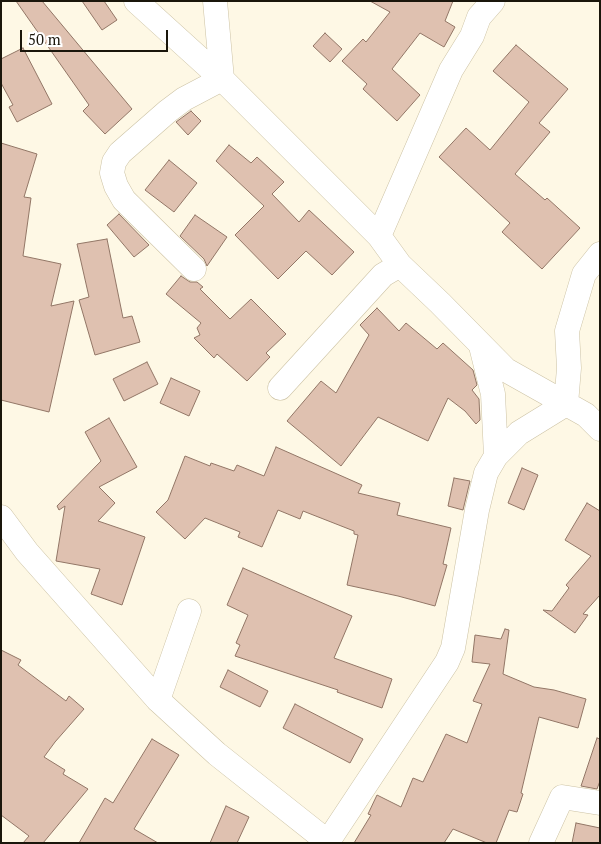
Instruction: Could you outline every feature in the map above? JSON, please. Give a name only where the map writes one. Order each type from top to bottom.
[{"type":"street","points":[[136,1],[222,79],[379,236],[400,265],[506,370],[586,415],[600,429]]},
{"type":"street","points":[[215,1],[222,79]]},
{"type":"street","points":[[379,236],[451,70],[472,36],[479,17],[493,1]]},
{"type":"street","points":[[194,269],[124,200],[116,186],[112,173],[114,162],[120,154],[168,111],[184,99],[222,79]]},
{"type":"street","points":[[566,404],[569,368],[567,331],[584,274],[600,254]]},
{"type":"street","points":[[280,388],[382,275],[400,265]]},
{"type":"street","points":[[480,344],[493,394],[496,456]]},
{"type":"street","points":[[1,517],[27,552],[158,700],[217,754],[328,842],[447,662],[453,648],[477,510],[486,473],[496,456],[519,433],[566,404]]},
{"type":"street","points":[[158,700],[189,611]]},
{"type":"street","points":[[541,843],[562,797],[600,803]]},
{"type":"building","points":[[16,1],[42,1],[132,109],[105,134],[83,111],[89,105]]},
{"type":"building","points":[[82,1],[104,1],[117,20],[102,30]]},
{"type":"building","points":[[370,1],[453,1],[445,21],[455,27],[444,47],[420,33],[392,69],[420,95],[397,121],[363,89],[367,84],[342,61],[363,39],[366,42],[390,12]]},
{"type":"building","points":[[325,33],[342,49],[330,62],[313,46]]},
{"type":"building","points":[[516,45],[568,89],[539,123],[550,132],[515,174],[545,200],[547,198],[580,228],[542,269],[502,232],[510,223],[439,157],[466,128],[490,150],[529,102],[493,71]]},
{"type":"building","points":[[23,48],[52,104],[17,122],[9,107],[13,105],[1,83],[1,59]]},
{"type":"building","points":[[191,111],[201,121],[188,135],[176,122]]},
{"type":"building","points":[[1,143],[37,154],[24,197],[31,198],[23,256],[61,264],[51,306],[74,301],[49,412],[1,400]]},
{"type":"building","points":[[229,145],[251,163],[257,157],[284,182],[272,194],[299,222],[309,210],[354,252],[332,275],[306,251],[278,279],[235,235],[264,206],[216,161]]},
{"type":"building","points":[[169,160],[197,183],[174,212],[145,190]]},
{"type":"building","points":[[119,214],[149,245],[134,257],[107,225]]},
{"type":"building","points":[[195,215],[227,237],[207,266],[204,259],[180,236]]},
{"type":"building","points":[[107,239],[123,318],[132,316],[140,342],[95,355],[79,300],[89,297],[77,244]]},
{"type":"building","points":[[181,276],[190,282],[197,282],[203,287],[200,289],[230,319],[251,299],[286,334],[266,353],[270,357],[247,381],[217,354],[214,358],[194,338],[200,335],[197,328],[201,323],[166,294]]},
{"type":"building","points":[[377,308],[399,331],[406,323],[437,349],[443,343],[473,370],[477,385],[472,390],[479,399],[480,420],[476,424],[465,411],[448,398],[428,441],[378,417],[341,466],[287,421],[321,381],[336,393],[369,335],[360,325]]},
{"type":"building","points":[[147,362],[158,384],[124,401],[113,379]]},
{"type":"building","points":[[171,378],[200,391],[189,416],[160,403]]},
{"type":"building","points":[[109,418],[137,467],[99,487],[115,503],[98,521],[145,537],[122,605],[91,594],[100,569],[56,561],[65,506],[59,510],[57,506],[101,461],[85,432]]},
{"type":"building","points":[[276,447],[362,485],[358,493],[400,503],[397,515],[451,528],[443,564],[447,565],[435,606],[347,585],[358,535],[354,534],[354,531],[303,511],[300,519],[278,510],[262,547],[238,537],[240,532],[205,518],[185,539],[156,512],[168,500],[185,456],[210,466],[211,463],[234,471],[237,465],[264,476]]},
{"type":"building","points":[[522,468],[538,475],[524,510],[508,503]]},
{"type":"building","points":[[454,478],[470,481],[463,510],[448,506]]},
{"type":"building","points":[[587,503],[600,511],[600,595],[583,614],[588,615],[575,633],[543,610],[552,611],[569,588],[566,585],[591,556],[565,540]]},
{"type":"building","points":[[243,568],[352,616],[334,658],[392,679],[382,708],[337,692],[338,690],[235,656],[240,645],[236,643],[248,615],[227,605]]},
{"type":"building","points":[[505,629],[509,630],[503,674],[534,687],[554,690],[586,699],[578,728],[539,717],[521,793],[523,794],[517,812],[509,810],[496,843],[487,843],[453,829],[444,843],[354,843],[371,815],[368,814],[377,795],[401,807],[413,778],[423,782],[446,734],[467,743],[482,704],[473,701],[490,664],[472,662],[475,635],[501,639]]},
{"type":"building","points":[[1,650],[21,660],[18,665],[66,701],[69,696],[84,709],[44,757],[65,770],[63,774],[88,789],[43,843],[23,843],[29,836],[1,815]]},
{"type":"building","points":[[228,670],[268,691],[260,707],[220,687]]},
{"type":"building","points":[[295,704],[363,739],[350,763],[283,728]]},
{"type":"building","points":[[597,738],[600,739],[600,781],[597,789],[581,786]]},
{"type":"building","points":[[152,739],[179,755],[134,829],[158,843],[79,843],[105,798],[113,803]]},
{"type":"building","points":[[226,806],[249,817],[237,843],[210,843]]},
{"type":"building","points":[[576,823],[600,828],[600,843],[572,843]]}]
